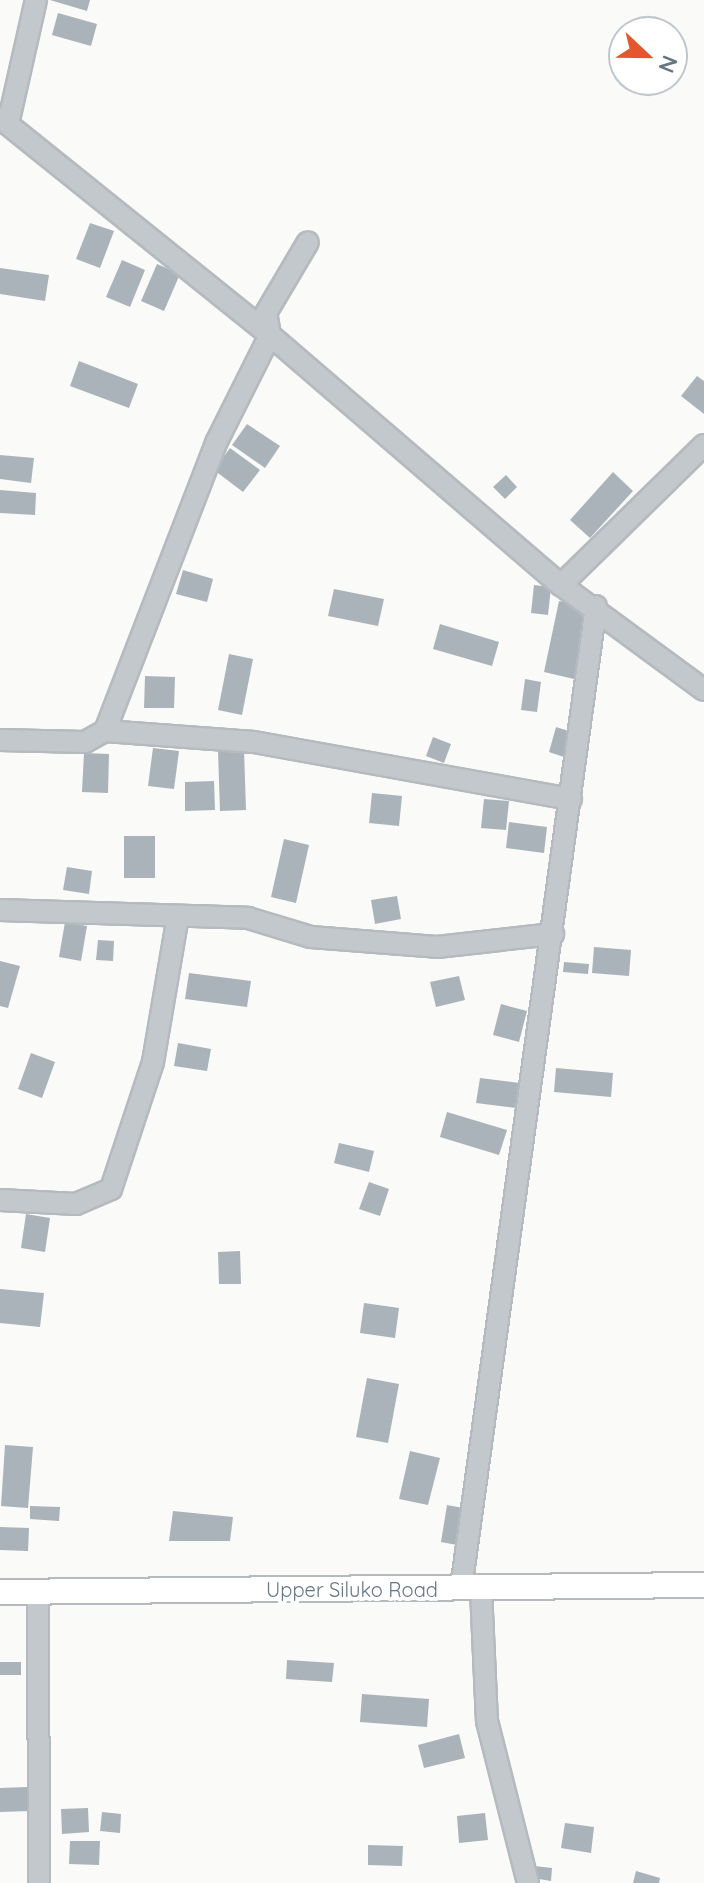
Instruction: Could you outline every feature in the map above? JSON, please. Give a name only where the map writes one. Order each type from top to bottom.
[{"type":"main road","name":"Upper Siluko Road","points":[[0,1592],[471,1590],[704,1585]]},
{"type":"street","points":[[36,0],[4,121],[270,335],[561,585],[596,606],[704,690]]},
{"type":"street","points":[[105,731],[216,443],[270,335],[266,313],[308,242]]},
{"type":"street","points":[[561,585],[704,445]]},
{"type":"street","points":[[528,1883],[487,1721],[471,1590],[596,606]]},
{"type":"street","points":[[0,740],[85,742],[105,731],[254,742],[571,799]]},
{"type":"street","points":[[0,910],[248,918],[311,937],[437,947],[553,934]]},
{"type":"street","points":[[0,1200],[76,1204],[111,1189],[153,1062],[178,916]]},
{"type":"street","points":[[38,1592],[39,1883]]},
{"type":"building","points":[[50,0],[90,0],[87,11]]},
{"type":"building","points":[[58,13],[97,24],[91,46],[52,35]]},
{"type":"building","points":[[90,223],[114,231],[100,268],[76,259]]},
{"type":"building","points":[[122,260],[145,270],[130,307],[106,297]]},
{"type":"building","points":[[157,264],[180,274],[164,311],[141,301]]},
{"type":"building","points":[[0,268],[49,275],[45,301],[0,294]]},
{"type":"building","points":[[79,361],[138,384],[129,408],[70,386]]},
{"type":"building","points":[[697,376],[704,381],[704,414],[681,396]]},
{"type":"building","points":[[247,424],[280,446],[265,468],[232,445]]},
{"type":"building","points":[[230,448],[260,470],[243,492],[214,470]]},
{"type":"building","points":[[0,455],[34,458],[31,483],[0,479]]},
{"type":"building","points":[[613,472],[633,491],[590,538],[570,520]]},
{"type":"building","points":[[506,475],[517,487],[505,499],[493,487]]},
{"type":"building","points":[[0,490],[36,493],[35,515],[0,513]]},
{"type":"building","points":[[183,570],[213,579],[207,602],[176,594]]},
{"type":"building","points":[[534,585],[551,587],[548,615],[531,613]]},
{"type":"building","points":[[334,589],[384,599],[378,626],[328,616]]},
{"type":"building","points":[[559,601],[590,607],[574,679],[544,672]]},
{"type":"building","points":[[440,624],[499,642],[492,666],[433,649]]},
{"type":"building","points":[[229,654],[253,659],[242,715],[218,710]]},
{"type":"building","points":[[145,676],[175,677],[174,708],[144,708]]},
{"type":"building","points":[[525,679],[541,682],[537,712],[521,710]]},
{"type":"building","points":[[556,727],[572,732],[564,757],[549,752]]},
{"type":"building","points":[[433,737],[451,744],[444,763],[426,756]]},
{"type":"building","points":[[153,748],[179,751],[174,789],[148,786]]},
{"type":"building","points":[[244,750],[246,810],[220,811],[218,751]]},
{"type":"building","points":[[84,753],[109,754],[108,793],[82,792]]},
{"type":"building","points":[[214,781],[215,810],[185,811],[185,782]]},
{"type":"building","points":[[372,793],[402,796],[399,826],[369,823]]},
{"type":"building","points":[[484,799],[509,801],[506,830],[481,828]]},
{"type":"building","points":[[509,822],[547,827],[544,853],[506,848]]},
{"type":"building","points":[[124,836],[155,836],[155,878],[124,878]]},
{"type":"building","points":[[284,839],[309,845],[296,903],[271,897]]},
{"type":"building","points":[[67,867],[92,871],[89,894],[63,890]]},
{"type":"building","points":[[397,896],[401,919],[375,924],[371,900]]},
{"type":"building","points":[[65,922],[87,926],[81,961],[59,957]]},
{"type":"building","points":[[98,940],[114,941],[113,961],[96,960]]},
{"type":"building","points":[[594,947],[631,950],[629,976],[592,973]]},
{"type":"building","points":[[0,961],[20,966],[8,1008],[0,1006]]},
{"type":"building","points":[[564,962],[589,964],[588,974],[563,972]]},
{"type":"building","points":[[189,973],[251,981],[247,1007],[185,999]]},
{"type":"building","points":[[459,976],[465,1000],[436,1007],[430,982]]},
{"type":"building","points":[[501,1004],[527,1011],[519,1042],[493,1035]]},
{"type":"building","points":[[178,1043],[211,1049],[207,1071],[174,1066]]},
{"type":"building","points":[[31,1053],[55,1062],[42,1098],[18,1089]]},
{"type":"building","points":[[556,1068],[613,1073],[611,1097],[554,1092]]},
{"type":"building","points":[[480,1078],[520,1083],[516,1108],[476,1103]]},
{"type":"building","points":[[447,1112],[507,1130],[499,1155],[440,1137]]},
{"type":"building","points":[[339,1143],[374,1151],[369,1172],[334,1163]]},
{"type":"building","points":[[369,1182],[389,1189],[380,1216],[359,1209]]},
{"type":"building","points":[[26,1214],[50,1218],[45,1252],[21,1248]]},
{"type":"building","points":[[240,1251],[241,1284],[219,1284],[218,1252]]},
{"type":"building","points":[[0,1289],[44,1293],[40,1327],[0,1323]]},
{"type":"building","points":[[364,1303],[399,1308],[395,1338],[360,1333]]},
{"type":"building","points":[[367,1378],[399,1384],[388,1443],[356,1437]]},
{"type":"building","points":[[5,1445],[33,1447],[28,1508],[1,1506]]},
{"type":"building","points":[[410,1451],[440,1458],[428,1505],[399,1499]]},
{"type":"building","points":[[447,1505],[463,1508],[457,1545],[441,1542]]},
{"type":"building","points":[[30,1506],[60,1507],[59,1521],[30,1519]]},
{"type":"building","points":[[173,1511],[233,1517],[230,1541],[169,1541]]},
{"type":"building","points":[[0,1527],[29,1528],[28,1551],[0,1550]]},
{"type":"building","points":[[287,1660],[334,1663],[332,1682],[286,1679]]},
{"type":"building","points":[[0,1662],[21,1662],[21,1675],[0,1675]]},
{"type":"building","points":[[362,1694],[429,1699],[427,1727],[360,1722]]},
{"type":"building","points":[[459,1734],[465,1758],[424,1768],[418,1745]]},
{"type":"building","points":[[28,1787],[29,1811],[0,1812],[0,1788]]},
{"type":"building","points":[[88,1808],[89,1832],[62,1834],[61,1809]]},
{"type":"building","points":[[102,1812],[121,1814],[120,1833],[100,1831]]},
{"type":"building","points":[[485,1813],[488,1840],[459,1843],[457,1816]]},
{"type":"building","points":[[565,1823],[594,1827],[591,1853],[561,1848]]},
{"type":"building","points":[[70,1841],[100,1841],[99,1865],[69,1864]]},
{"type":"building","points":[[368,1845],[403,1846],[402,1866],[368,1865]]},
{"type":"building","points":[[534,1866],[552,1868],[551,1881],[533,1878]]},
{"type":"building","points":[[636,1871],[660,1878],[659,1883],[633,1883]]}]
